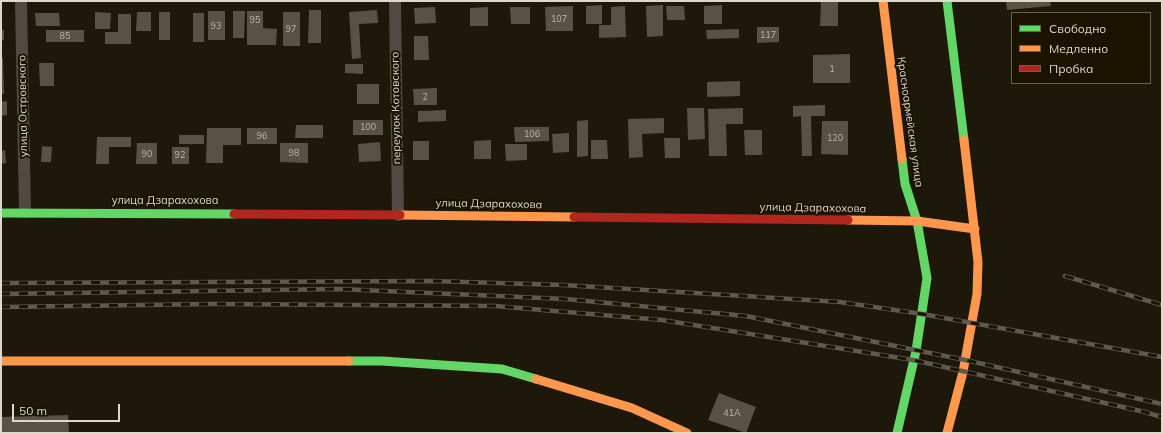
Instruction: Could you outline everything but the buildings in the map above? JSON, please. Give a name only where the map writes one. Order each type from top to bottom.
[{"type":"street","name":"улица Островского","points":[[21,1],[25,212]]},
{"type":"street","name":"переулок Котовского","points":[[395,1],[398,215]]},
{"type":"street","name":"Красноармейская улица","points":[[883,1],[905,184],[917,221],[926,265],[926,289],[916,351],[897,433]]},
{"type":"street","points":[[947,1],[975,229],[977,294],[963,372],[947,433]]},
{"type":"street","name":"улица Дзарахохова","points":[[1,213],[398,215],[917,221],[975,229]]},
{"type":"street","points":[[1,361],[382,361],[502,368],[632,408],[687,433]]},
{"type":"railway","points":[[1065,276],[1162,305]]},
{"type":"railway","points":[[1,283],[432,281],[563,285],[840,302],[922,314],[1162,357]]},
{"type":"railway","points":[[1,294],[339,289],[565,299],[746,316],[965,360],[1162,404]]},
{"type":"railway","points":[[1,307],[213,304],[495,306],[662,320],[913,360],[1145,412]]},
{"type":"railway","points":[[1141,411],[1162,417]]},
{"type":"traffic: fast","points":[[947,1],[964,140]]},
{"type":"traffic: fast","points":[[897,433],[916,351],[927,278],[917,221],[905,184],[902,159]]},
{"type":"traffic: fast","points":[[1,213],[234,214]]},
{"type":"traffic: fast","points":[[349,361],[382,361],[502,369],[536,379]]},
{"type":"traffic: slow","points":[[883,1],[902,159]]},
{"type":"traffic: slow","points":[[947,433],[963,372],[977,294],[978,262],[964,140]]},
{"type":"traffic: slow","points":[[400,215],[574,217]]},
{"type":"traffic: slow","points":[[848,220],[917,221],[975,229]]},
{"type":"traffic: slow","points":[[1,361],[349,361]]},
{"type":"traffic: slow","points":[[536,379],[632,408],[687,433]]},
{"type":"traffic: jam","points":[[234,214],[400,215]]},
{"type":"traffic: jam","points":[[574,217],[848,220]]}]
